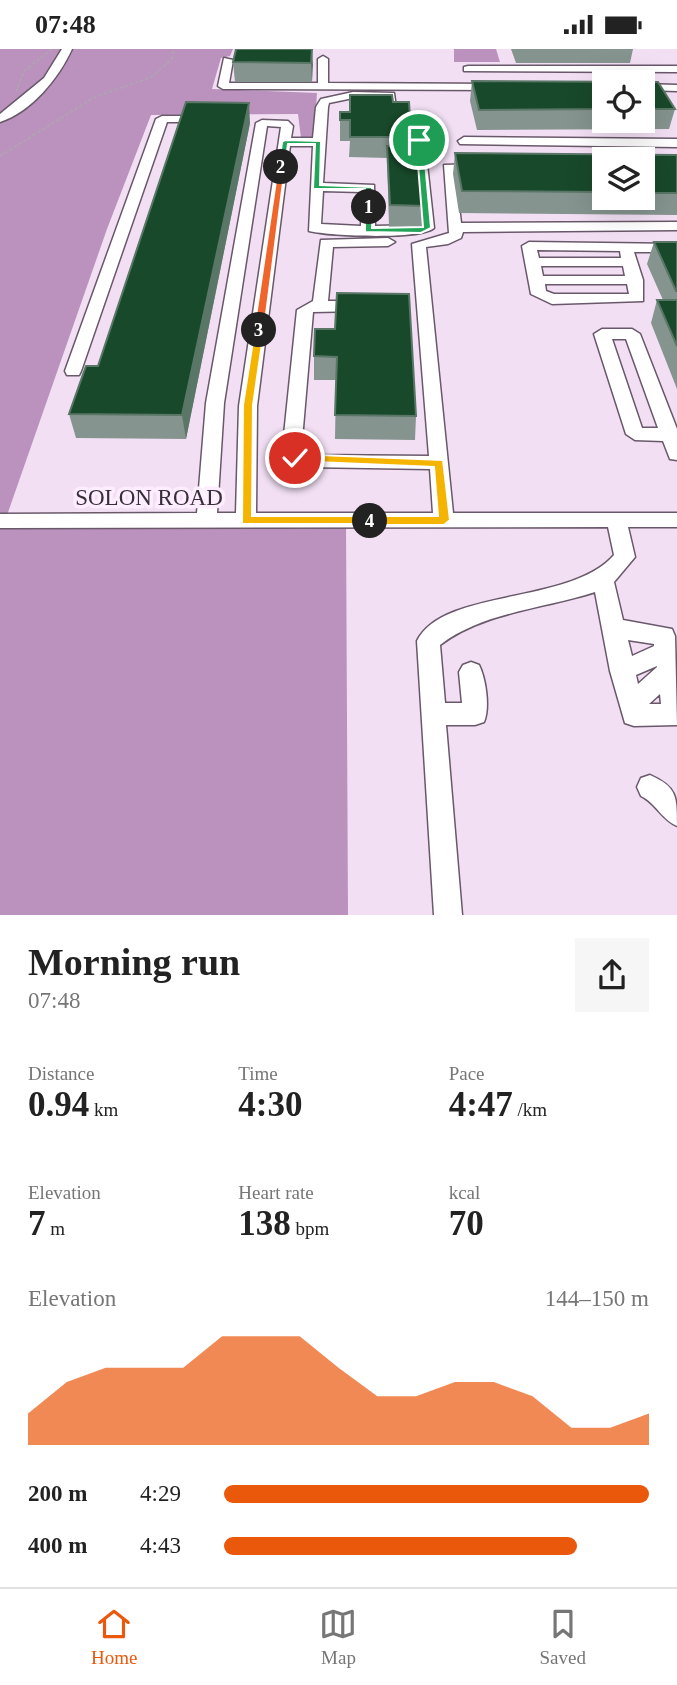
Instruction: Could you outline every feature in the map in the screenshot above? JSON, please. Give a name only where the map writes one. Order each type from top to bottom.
[{"type":"street","points":[[0,119],[34,94],[53,75],[67,49]]},
{"type":"street","points":[[323,59],[323,87]]},
{"type":"street","points":[[228,61],[223,86],[510,91],[353,95],[325,101],[322,107],[314,228],[421,231],[427,228],[416,118],[390,110],[390,95]]},
{"type":"street","points":[[470,74],[616,80],[610,69],[677,69]]},
{"type":"street","points":[[655,87],[677,87]]},
{"type":"street","points":[[655,96],[677,96]]},
{"type":"street","points":[[73,371],[162,119],[222,119]]},
{"type":"street","points":[[243,120],[287,125],[248,405],[246,521]]},
{"type":"street","points":[[206,521],[215,403],[262,123]]},
{"type":"street","points":[[464,141],[677,143]]},
{"type":"street","points":[[285,142],[319,142]]},
{"type":"street","points":[[444,520],[418,306],[419,244],[450,239],[456,235],[448,168],[500,168]]},
{"type":"street","points":[[316,187],[369,188],[368,230]]},
{"type":"street","points":[[455,228],[495,225],[677,226]]},
{"type":"street","points":[[626,247],[636,280],[536,280],[529,246],[626,247],[677,248]]},
{"type":"street","points":[[531,262],[631,262]]},
{"type":"street","points":[[385,306],[320,306],[305,310],[291,454],[305,461],[439,463]]},
{"type":"street","points":[[673,435],[677,454]]},
{"type":"street","points":[[448,915],[428,641],[442,626],[479,611],[545,598],[602,578],[625,557],[616,520]]},
{"type":"street","name":"SOLON ROAD","points":[[0,521],[677,520]]},
{"type":"street","points":[[602,578],[622,671],[634,715],[675,715],[664,636],[613,628]]},
{"type":"street","points":[[622,671],[667,661]]},
{"type":"street","points":[[631,705],[667,661]]},
{"type":"street","points":[[433,714],[475,714],[471,672]]},
{"type":"street","points":[[649,787],[665,797],[677,813]]},
{"type":"lane","points":[[320,306],[326,243],[419,244]]},
{"type":"lane","points":[[241,252],[270,253]]},
{"type":"lane","points":[[602,334],[632,334],[673,435],[635,434],[602,334]]},
{"type":"path","points":[[13,98],[24,71],[52,49]]},
{"type":"path","points":[[0,156],[95,97],[151,77],[172,59],[174,49]]},
{"type":"shaded area","points":[[0,49],[233,49],[230,56],[221,58],[212,89],[317,93],[314,137],[301,138],[298,114],[151,115],[107,229],[5,521],[346,521],[348,915],[0,915]]},
{"type":"shaded area","points":[[454,49],[496,49],[500,62],[454,62]]},
{"type":"building","points":[[236,49],[312,49],[311,63],[233,62]]},
{"type":"building","points":[[472,81],[592,82],[592,109],[479,110]]},
{"type":"building","points":[[655,82],[658,82],[675,109],[655,109]]},
{"type":"building","points":[[350,95],[392,95],[393,102],[409,102],[410,118],[416,118],[417,123],[411,123],[412,137],[350,137],[350,120],[340,120],[340,112],[350,112]]},
{"type":"building","points":[[186,102],[249,103],[182,415],[69,414],[86,366],[98,366]]},
{"type":"building","points":[[387,146],[418,147],[424,206],[390,205]]},
{"type":"building","points":[[455,153],[592,154],[592,192],[462,191]]},
{"type":"building","points":[[655,155],[677,155],[677,193],[655,193]]},
{"type":"building","points":[[654,242],[677,242],[677,291],[676,291]]},
{"type":"building","points":[[337,293],[409,294],[416,416],[335,415],[337,357],[314,356],[315,329],[335,329]]},
{"type":"building","points":[[657,300],[677,300],[677,346]]},
{"type":"route","points":[[295,458],[305,461],[439,463],[444,520],[246,521],[248,405],[285,142],[319,142],[316,187],[369,188],[368,230],[421,231],[427,228],[419,140]]}]
